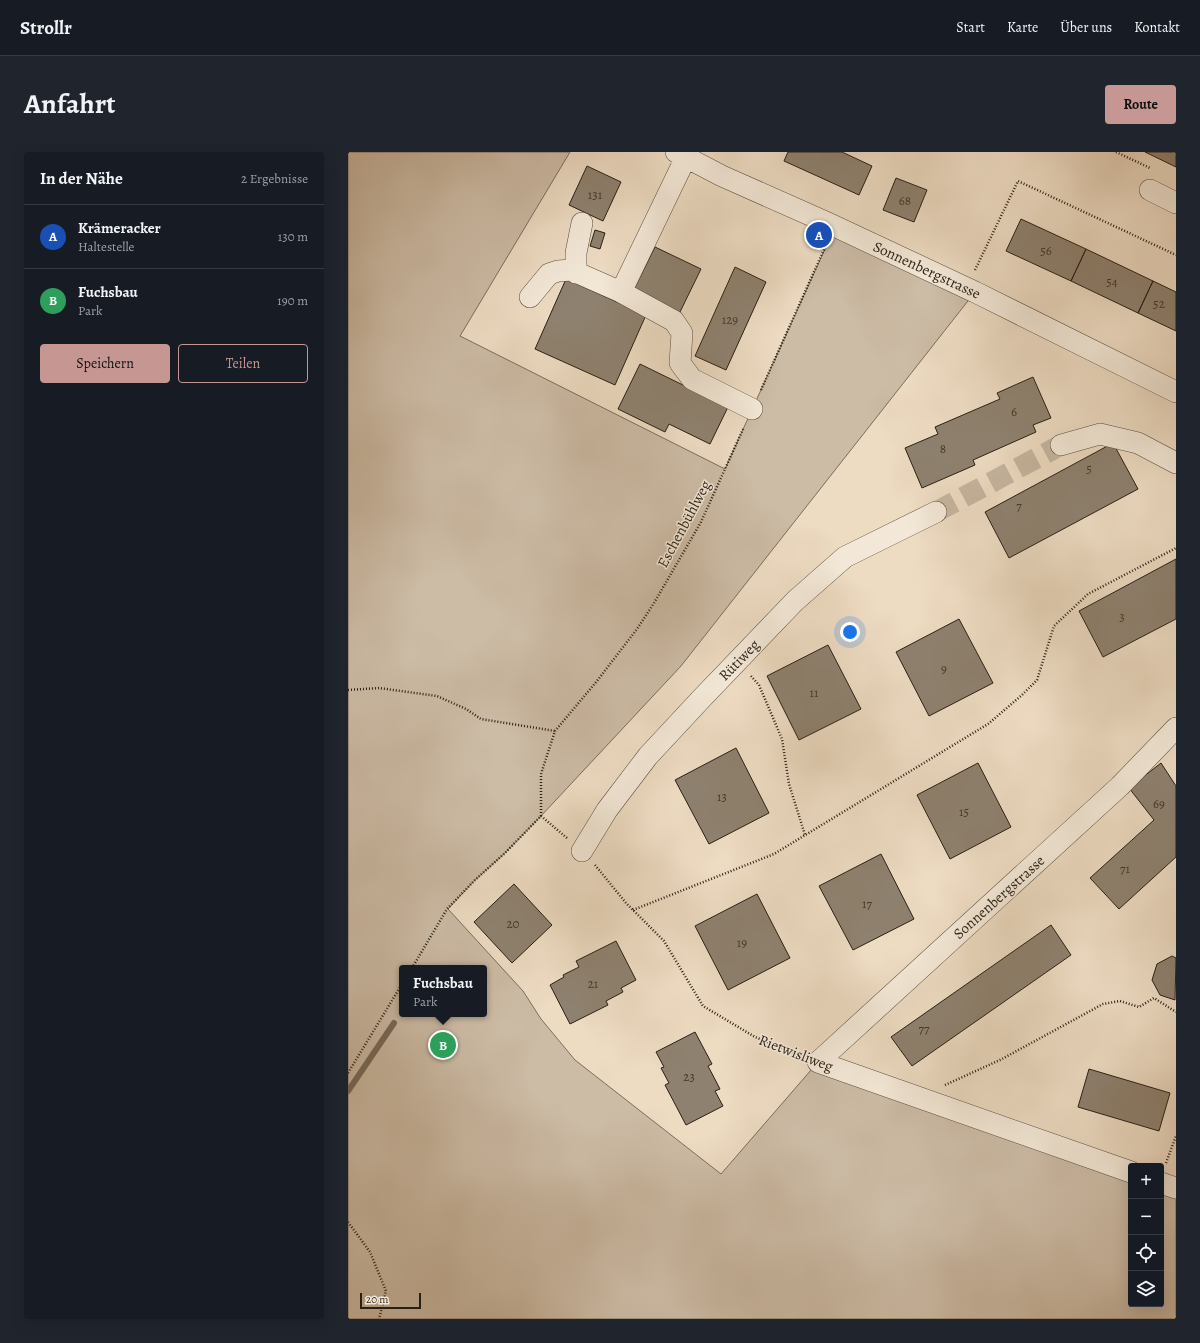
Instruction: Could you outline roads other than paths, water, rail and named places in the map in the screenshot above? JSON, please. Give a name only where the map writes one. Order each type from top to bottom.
[{"type":"street","name":"Sonnenbergstrasse","points":[[681,155],[722,176],[835,226],[975,292],[1176,392]]},
{"type":"street","points":[[621,292],[681,155]]},
{"type":"street","points":[[1153,180],[1176,204]]},
{"type":"street","points":[[576,273],[576,253],[582,223]]},
{"type":"street","points":[[530,297],[550,274],[558,271],[571,270],[621,292],[674,321],[682,333],[680,363],[692,379],[752,409]]},
{"type":"street","points":[[1061,445],[1100,434],[1138,443],[1176,463]]},
{"type":"street","name":"Rütiweg","points":[[582,852],[607,810],[648,756],[795,600],[845,558],[936,512]]},
{"type":"street","name":"Sonnenbergstrasse","points":[[818,1062],[1120,786],[1176,728]]},
{"type":"street","name":"Rietwisliweg","points":[[818,1062],[1128,1171]]},
{"type":"street","points":[[1164,1178],[1176,1188]]},
{"type":"waterway","points":[[348,1091],[394,1023]]},
{"type":"tunnel","points":[[936,512],[1061,445]]},
{"type":"place","name":"Krämeracker","points":[[819,235]]},
{"type":"place","name":"Fuchsbau","points":[[443,1045]]}]
